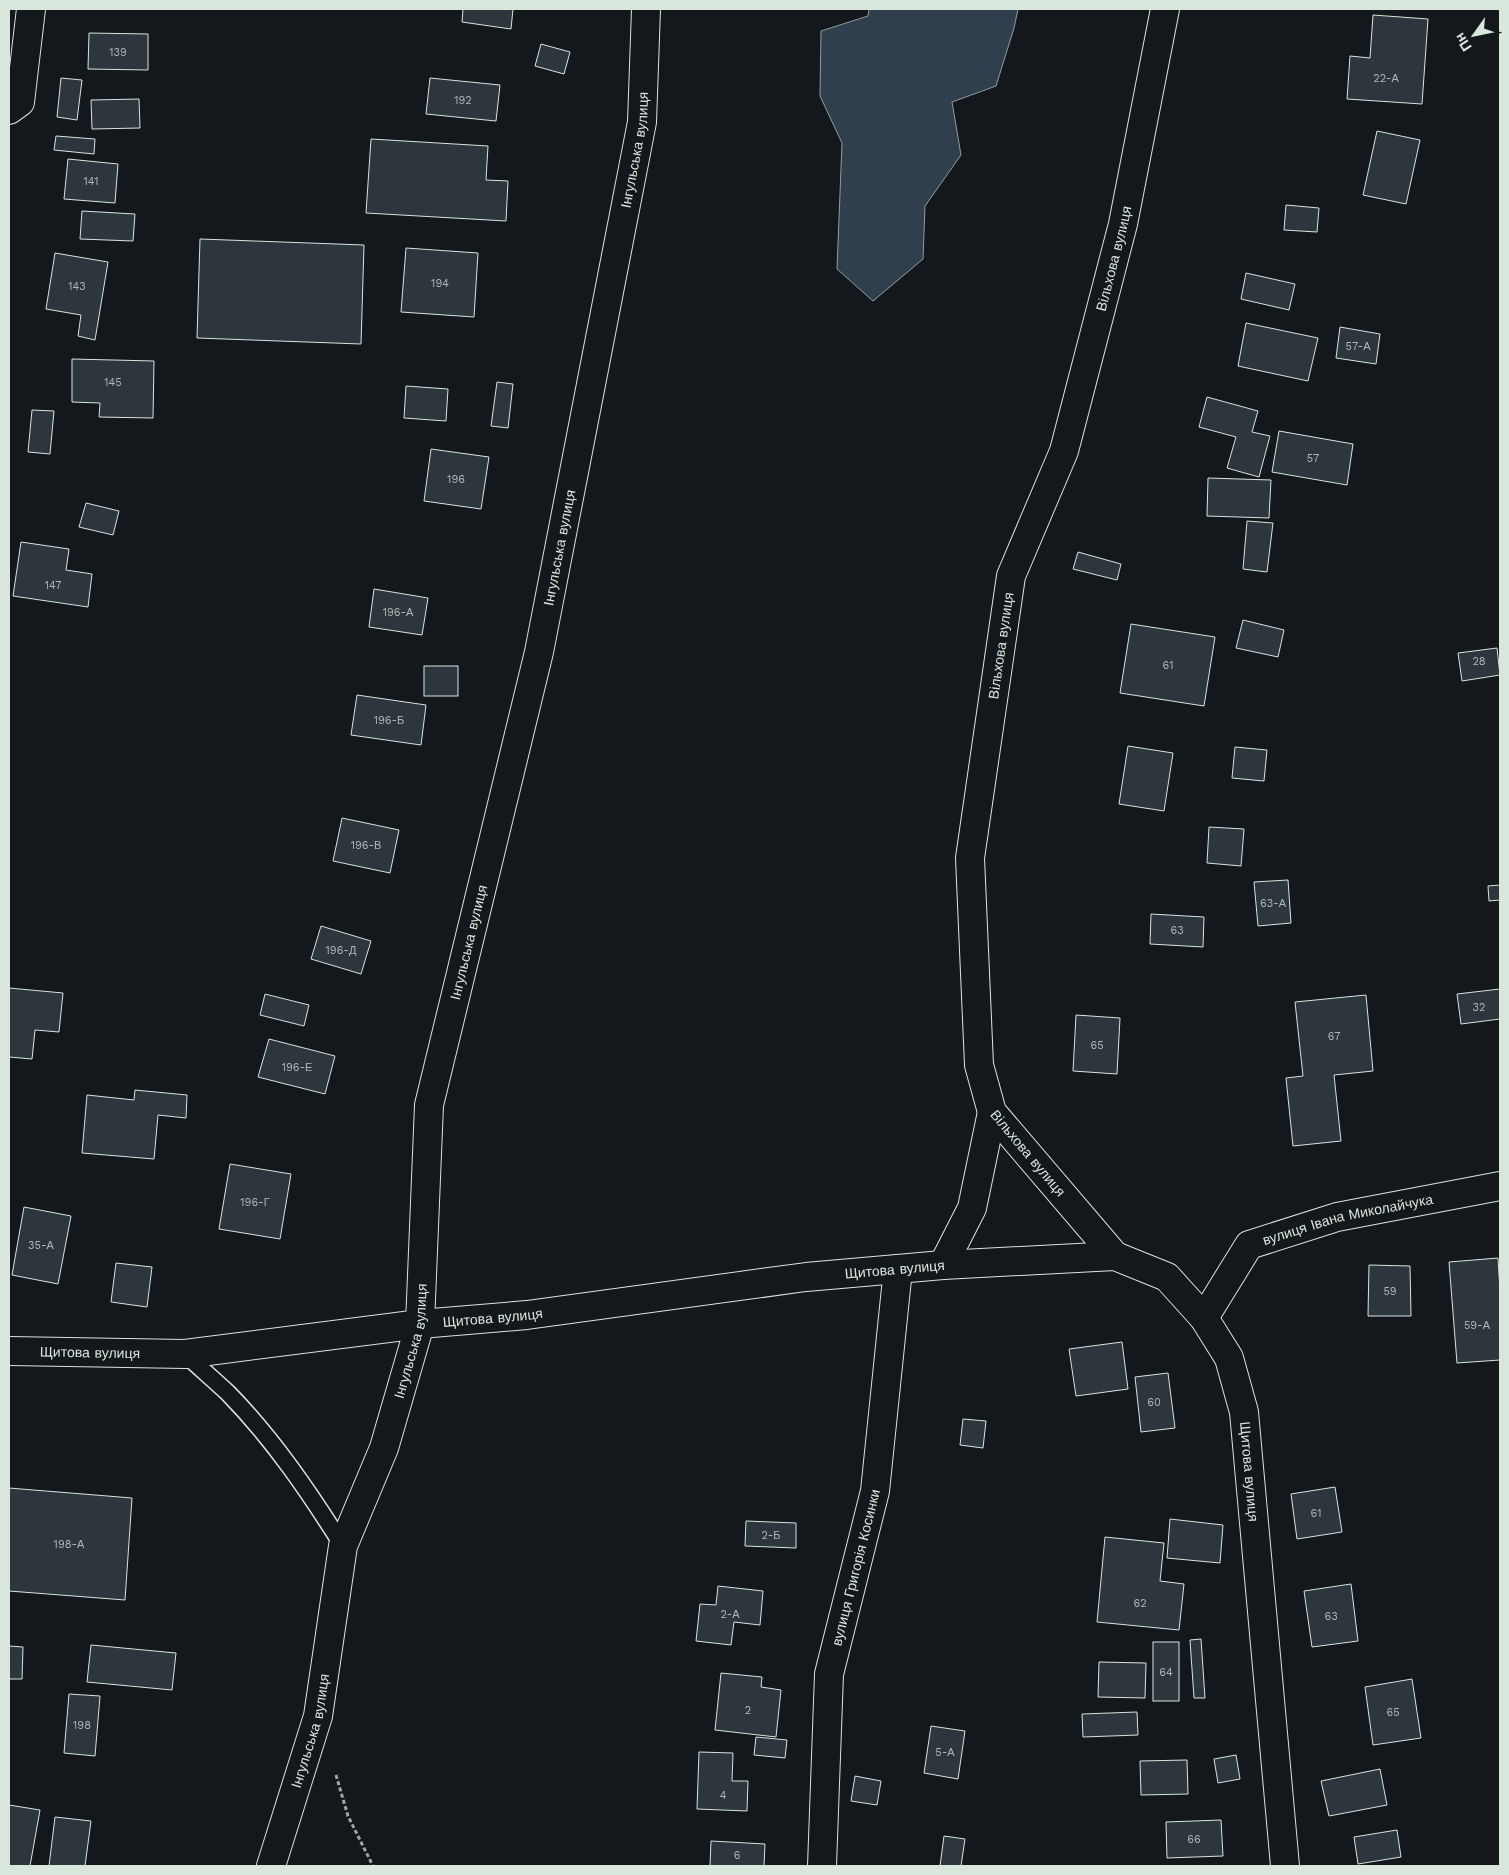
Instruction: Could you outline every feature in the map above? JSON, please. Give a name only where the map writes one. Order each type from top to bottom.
[{"type":"street","points":[[9,110],[20,102],[31,9]]},
{"type":"street","name":"Інгульська вулиця","points":[[271,1866],[318,1716],[343,1546],[384,1448],[420,1324],[429,1105],[538,652],[642,122],[646,9]]},
{"type":"street","name":"Вільхова вулиця","points":[[1115,1256],[992,1112],[978,1065],[970,858],[1011,576],[1064,451],[1123,224],[1165,9]]},
{"type":"street","points":[[943,1265],[972,1208],[992,1112]]},
{"type":"street","name":"вулиця Івана Миколайчука","points":[[1204,1318],[1249,1245],[1337,1216],[1500,1186]]},
{"type":"street","name":"Щитова вулиця","points":[[9,1351],[185,1354],[420,1324],[527,1315],[806,1278],[943,1265],[1115,1256],[1168,1278],[1204,1318],[1229,1358],[1244,1412],[1285,1866]]},
{"type":"street","name":"вулиця Григорія Косинки","points":[[822,1866],[829,1674],[875,1492],[898,1269]]},
{"type":"lane","points":[[185,1354],[228,1394],[271,1442],[310,1493],[343,1546]]},
{"type":"path","points":[[334,1771],[348,1816],[373,1866]]},
{"type":"water","points":[[869,9],[1018,9],[996,86],[952,102],[961,155],[925,206],[923,259],[873,301],[837,269],[842,143],[820,96],[821,31],[868,16]]},
{"type":"building","points":[[463,9],[513,9],[511,29],[462,22]]},
{"type":"building","points":[[1373,15],[1428,19],[1422,104],[1347,99],[1350,56],[1370,58]]},
{"type":"building","points":[[89,33],[148,34],[148,70],[88,69]]},
{"type":"building","points":[[541,44],[570,52],[564,74],[535,66]]},
{"type":"building","points":[[61,78],[82,80],[77,120],[57,117]]},
{"type":"building","points":[[430,78],[500,85],[496,121],[426,114]]},
{"type":"building","points":[[139,99],[140,128],[92,129],[91,100]]},
{"type":"building","points":[[1377,131],[1420,140],[1406,204],[1363,195]]},
{"type":"building","points":[[56,136],[95,139],[94,154],[54,150]]},
{"type":"building","points":[[371,139],[488,146],[486,180],[508,181],[506,221],[366,213]]},
{"type":"building","points":[[68,159],[118,164],[115,203],[64,199]]},
{"type":"building","points":[[1286,205],[1319,208],[1317,232],[1284,230]]},
{"type":"building","points":[[82,211],[135,214],[133,241],[80,239]]},
{"type":"building","points":[[200,239],[364,245],[361,344],[197,338]]},
{"type":"building","points":[[406,248],[478,253],[474,317],[401,312]]},
{"type":"building","points":[[55,253],[108,262],[95,340],[78,336],[81,315],[46,309]]},
{"type":"building","points":[[1246,273],[1295,284],[1289,310],[1241,299]]},
{"type":"building","points":[[1246,323],[1318,338],[1308,381],[1238,366]]},
{"type":"building","points":[[1340,327],[1380,334],[1376,364],[1336,358]]},
{"type":"building","points":[[72,359],[154,361],[153,418],[99,417],[100,403],[72,402]]},
{"type":"building","points":[[497,382],[513,384],[508,428],[491,426]]},
{"type":"building","points":[[406,386],[448,389],[446,421],[404,418]]},
{"type":"building","points":[[1207,397],[1258,411],[1252,432],[1270,436],[1259,477],[1227,468],[1236,437],[1199,427]]},
{"type":"building","points":[[32,410],[54,411],[50,454],[28,452]]},
{"type":"building","points":[[1279,431],[1353,444],[1347,485],[1272,472]]},
{"type":"building","points":[[431,449],[489,457],[481,509],[424,501]]},
{"type":"building","points":[[1208,478],[1271,480],[1269,518],[1207,516]]},
{"type":"building","points":[[86,503],[119,511],[113,535],[79,527]]},
{"type":"building","points":[[1247,521],[1273,523],[1267,572],[1243,569]]},
{"type":"building","points":[[21,542],[69,549],[66,570],[92,574],[88,607],[13,596]]},
{"type":"building","points":[[1078,552],[1121,564],[1117,580],[1073,569]]},
{"type":"building","points":[[374,589],[428,598],[422,635],[369,627]]},
{"type":"building","points":[[1243,620],[1284,630],[1278,657],[1236,648]]},
{"type":"building","points":[[1131,624],[1215,637],[1204,706],[1120,693]]},
{"type":"building","points":[[1497,648],[1500,675],[1462,681],[1458,653]]},
{"type":"building","points":[[424,666],[458,666],[458,696],[424,696]]},
{"type":"building","points":[[357,695],[426,705],[421,745],[351,735]]},
{"type":"building","points":[[1128,746],[1173,753],[1164,811],[1119,804]]},
{"type":"building","points":[[1235,747],[1267,750],[1264,781],[1232,778]]},
{"type":"building","points":[[342,818],[399,830],[390,873],[333,861]]},
{"type":"building","points":[[1209,827],[1244,829],[1241,866],[1207,863]]},
{"type":"building","points":[[1288,880],[1291,923],[1258,926],[1254,882]]},
{"type":"building","points":[[1500,885],[1500,900],[1489,901],[1488,886]]},
{"type":"building","points":[[1151,914],[1204,917],[1203,947],[1150,944]]},
{"type":"building","points":[[321,926],[371,941],[361,974],[311,959]]},
{"type":"building","points":[[9,988],[63,993],[59,1032],[35,1030],[32,1059],[9,1057]]},
{"type":"building","points":[[1500,989],[1500,1019],[1461,1024],[1457,994]]},
{"type":"building","points":[[265,994],[309,1005],[304,1026],[260,1015]]},
{"type":"building","points":[[1366,995],[1373,1071],[1334,1075],[1341,1141],[1293,1146],[1286,1078],[1303,1076],[1295,1002]]},
{"type":"building","points":[[1076,1015],[1120,1018],[1117,1074],[1073,1071]]},
{"type":"building","points":[[269,1039],[335,1056],[325,1094],[258,1077]]},
{"type":"building","points":[[135,1090],[187,1095],[186,1118],[158,1115],[154,1159],[82,1153],[87,1095],[134,1100]]},
{"type":"building","points":[[230,1164],[291,1174],[280,1239],[219,1229]]},
{"type":"building","points":[[24,1207],[71,1216],[58,1284],[12,1275]]},
{"type":"building","points":[[1498,1258],[1500,1360],[1457,1363],[1449,1262]]},
{"type":"building","points":[[116,1263],[152,1267],[147,1307],[111,1302]]},
{"type":"building","points":[[1369,1265],[1410,1266],[1411,1316],[1368,1316]]},
{"type":"building","points":[[1122,1342],[1128,1389],[1076,1396],[1069,1349]]},
{"type":"building","points":[[1168,1373],[1175,1428],[1141,1432],[1135,1377]]},
{"type":"building","points":[[963,1419],[986,1421],[983,1448],[960,1445]]},
{"type":"building","points":[[1335,1487],[1342,1532],[1297,1539],[1291,1494]]},
{"type":"building","points":[[9,1488],[132,1498],[125,1600],[9,1591]]},
{"type":"building","points":[[1170,1519],[1223,1525],[1220,1563],[1167,1558]]},
{"type":"building","points":[[746,1521],[796,1523],[796,1548],[745,1546]]},
{"type":"building","points":[[1105,1537],[1164,1543],[1160,1581],[1184,1584],[1179,1630],[1097,1622]]},
{"type":"building","points":[[1351,1584],[1358,1641],[1312,1647],[1304,1591]]},
{"type":"building","points":[[718,1586],[763,1591],[760,1625],[734,1622],[731,1645],[696,1641],[700,1604],[716,1605]]},
{"type":"building","points":[[1201,1639],[1205,1698],[1194,1698],[1190,1640]]},
{"type":"building","points":[[1153,1642],[1179,1642],[1179,1701],[1153,1701]]},
{"type":"building","points":[[91,1645],[176,1653],[172,1690],[87,1682]]},
{"type":"building","points":[[9,1646],[23,1647],[22,1679],[9,1679]]},
{"type":"building","points":[[1099,1662],[1146,1663],[1145,1698],[1098,1697]]},
{"type":"building","points":[[721,1673],[762,1677],[761,1687],[781,1690],[776,1737],[715,1730]]},
{"type":"building","points":[[1412,1679],[1421,1738],[1373,1745],[1365,1687]]},
{"type":"building","points":[[69,1694],[100,1696],[95,1756],[64,1753]]},
{"type":"building","points":[[1137,1712],[1138,1735],[1083,1737],[1082,1714]]},
{"type":"building","points":[[931,1726],[965,1731],[958,1779],[924,1773]]},
{"type":"building","points":[[756,1737],[787,1740],[785,1758],[754,1755]]},
{"type":"building","points":[[699,1752],[733,1753],[732,1781],[748,1781],[747,1811],[697,1809]]},
{"type":"building","points":[[1236,1755],[1240,1779],[1218,1783],[1214,1759]]},
{"type":"building","points":[[1187,1760],[1188,1794],[1141,1795],[1140,1761]]},
{"type":"building","points":[[1380,1769],[1387,1805],[1329,1816],[1321,1781]]},
{"type":"building","points":[[855,1776],[881,1781],[877,1805],[851,1801]]},
{"type":"building","points":[[9,1805],[40,1810],[30,1866],[9,1866]]},
{"type":"building","points":[[55,1817],[91,1821],[85,1866],[49,1866]]},
{"type":"building","points":[[1221,1820],[1223,1856],[1167,1858],[1166,1822]]},
{"type":"building","points":[[1397,1830],[1401,1857],[1358,1864],[1354,1837]]},
{"type":"building","points":[[944,1836],[965,1839],[961,1866],[940,1866]]},
{"type":"building","points":[[711,1841],[765,1844],[764,1866],[710,1866]]}]
